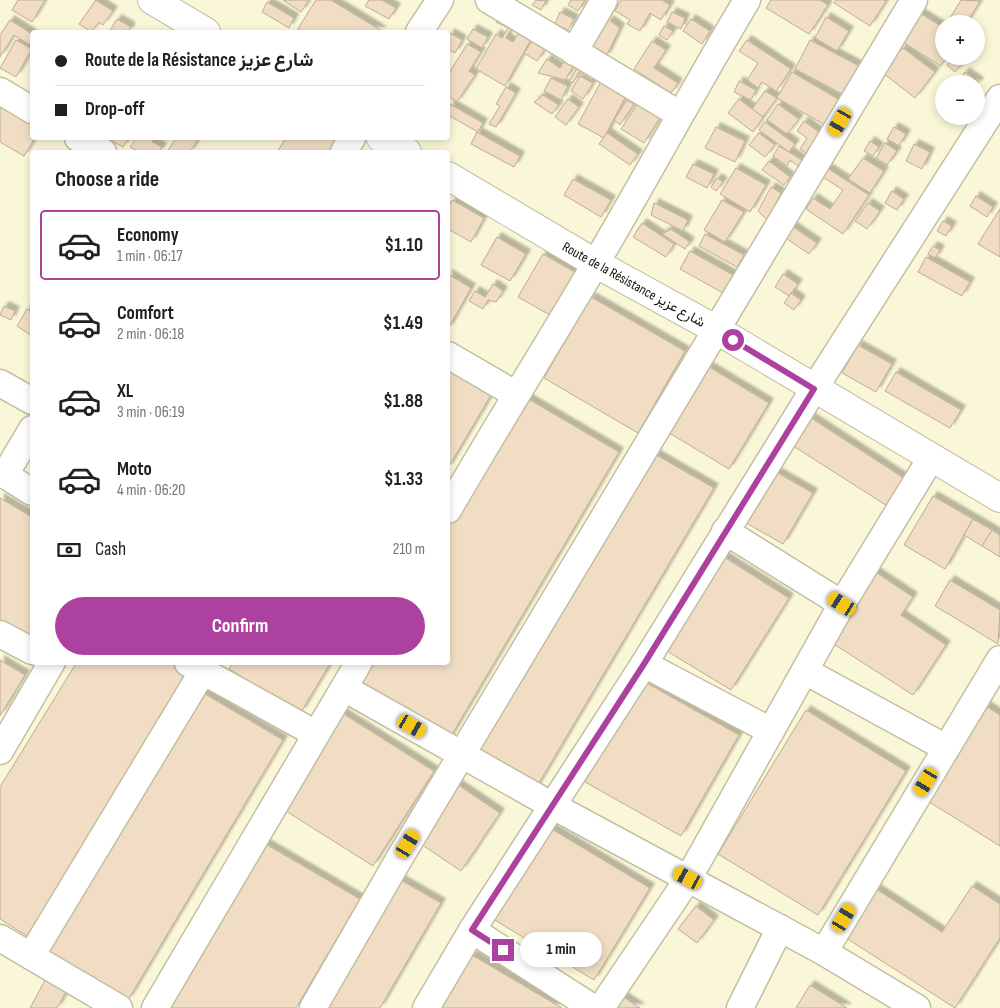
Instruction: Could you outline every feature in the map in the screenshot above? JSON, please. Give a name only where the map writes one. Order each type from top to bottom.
[{"type":"main road","points":[[152,0],[203,30]]},
{"type":"main road","points":[[385,140],[402,150]]},
{"type":"main road","name":"Route de la Résistance شارع عزيز","points":[[450,177],[596,263],[717,330],[1000,498]]},
{"type":"street","points":[[420,30],[440,0]]},
{"type":"street","points":[[489,0],[679,114]]},
{"type":"street","points":[[574,52],[604,0]]},
{"type":"street","points":[[450,507],[515,394],[596,263],[679,114],[747,0]]},
{"type":"street","points":[[313,1008],[399,859],[914,0]]},
{"type":"street","points":[[0,91],[30,109]]},
{"type":"street","points":[[426,1008],[472,930],[644,664],[814,389],[1000,98]]},
{"type":"street","points":[[82,140],[99,150]]},
{"type":"street","points":[[450,356],[515,394]]},
{"type":"street","points":[[0,383],[30,400]]},
{"type":"street","points":[[30,432],[3,474],[30,491]]},
{"type":"street","points":[[601,1008],[688,878],[842,604],[931,458]]},
{"type":"street","points":[[726,531],[842,604]]},
{"type":"street","points":[[0,634],[30,650]]},
{"type":"street","points":[[824,952],[1000,659]]},
{"type":"street","points":[[644,664],[771,731]]},
{"type":"street","points":[[0,751],[50,665]]},
{"type":"street","points":[[155,1008],[357,665]]},
{"type":"street","points":[[31,956],[196,667],[316,734]]},
{"type":"street","points":[[805,671],[946,748]]},
{"type":"street","points":[[344,688],[553,806],[824,952],[917,1008]]},
{"type":"street","points":[[740,1008],[780,928]]},
{"type":"street","points":[[472,930],[593,1008]]},
{"type":"street","points":[[0,938],[119,1008]]},
{"type":"building","points":[[18,0],[45,0],[32,22],[12,10]]},
{"type":"building","points":[[96,0],[113,11],[103,25],[99,22],[93,30],[88,30],[79,24]]},
{"type":"building","points":[[283,0],[309,0],[301,12]]},
{"type":"building","points":[[316,0],[331,0],[380,30],[297,30]]},
{"type":"building","points":[[369,0],[382,0],[396,8],[389,19],[365,6]]},
{"type":"building","points":[[536,0],[546,1],[541,10],[532,5]]},
{"type":"building","points":[[571,0],[585,0],[578,11],[568,5]]},
{"type":"building","points":[[621,0],[662,0],[670,5],[661,20],[650,13],[640,31],[627,24],[630,20],[615,11]]},
{"type":"building","points":[[771,0],[820,0],[828,5],[809,34],[766,8]]},
{"type":"building","points":[[836,0],[886,1],[870,26],[834,3]]},
{"type":"building","points":[[961,0],[980,1],[971,15],[952,15]]},
{"type":"building","points":[[267,2],[294,18],[289,28],[262,12]]},
{"type":"building","points":[[915,10],[935,22],[935,62],[898,39]]},
{"type":"building","points":[[560,12],[574,19],[568,30],[555,24]]},
{"type":"building","points":[[672,12],[685,18],[681,29],[667,22]]},
{"type":"building","points":[[500,16],[514,24],[506,38],[513,42],[521,29],[533,36],[505,86],[476,69],[496,34],[502,38],[508,28],[496,22]]},
{"type":"building","points":[[826,17],[849,31],[837,51],[815,38]]},
{"type":"building","points":[[117,19],[131,27],[129,30],[110,30]]},
{"type":"building","points":[[691,19],[710,31],[702,44],[683,31]]},
{"type":"building","points":[[10,20],[30,33],[30,45],[14,35],[0,57],[0,35]]},
{"type":"building","points":[[609,20],[620,28],[606,57],[590,48]]},
{"type":"building","points":[[664,26],[673,31],[667,40],[659,35]]},
{"type":"building","points":[[473,29],[488,37],[482,48],[467,39]]},
{"type":"building","points":[[450,33],[462,40],[455,53],[450,50]]},
{"type":"building","points":[[534,38],[547,46],[537,61],[524,53]]},
{"type":"building","points":[[16,40],[30,48],[30,52],[16,77],[0,68]]},
{"type":"building","points":[[747,40],[791,69],[776,91],[762,82],[758,88],[747,80],[758,63],[739,51]]},
{"type":"building","points":[[810,40],[861,67],[846,96],[795,69]]},
{"type":"building","points":[[652,41],[666,50],[654,68],[678,83],[671,93],[634,69]]},
{"type":"building","points":[[467,44],[481,52],[469,71],[475,75],[457,102],[450,97],[450,72]]},
{"type":"building","points":[[903,48],[935,72],[915,98],[879,70]]},
{"type":"building","points":[[566,58],[576,62],[565,80],[538,73],[547,59],[560,68]]},
{"type":"building","points":[[579,65],[597,76],[592,80],[579,72],[573,83],[569,81]]},
{"type":"building","points":[[947,65],[961,65],[955,72]]},
{"type":"building","points":[[792,72],[843,102],[829,127],[777,98]]},
{"type":"building","points":[[580,76],[593,83],[583,99],[571,91]]},
{"type":"building","points":[[551,78],[568,86],[561,100],[544,91]]},
{"type":"building","points":[[603,78],[628,92],[604,138],[578,124]]},
{"type":"building","points":[[739,81],[756,90],[751,100],[734,92]]},
{"type":"building","points":[[506,87],[516,93],[496,127],[489,124],[500,106],[496,104]]},
{"type":"building","points":[[765,91],[777,98],[763,117],[752,109]]},
{"type":"building","points":[[543,95],[559,105],[552,114],[534,102]]},
{"type":"building","points":[[568,99],[579,107],[566,125],[555,117]]},
{"type":"building","points":[[641,99],[663,113],[644,143],[621,129]]},
{"type":"building","points":[[739,99],[763,117],[753,132],[728,113]]},
{"type":"building","points":[[627,100],[634,104],[620,125],[614,120]]},
{"type":"building","points":[[0,103],[30,121],[30,140],[34,140],[24,156],[0,142]]},
{"type":"building","points":[[450,104],[483,123],[478,132],[450,116]]},
{"type":"building","points":[[778,104],[799,119],[787,134],[767,120]]},
{"type":"building","points":[[804,121],[820,133],[806,153],[800,149],[807,138],[797,131]]},
{"type":"building","points":[[765,122],[795,144],[789,152],[759,130]]},
{"type":"building","points":[[716,127],[745,141],[735,162],[705,148]]},
{"type":"building","points":[[894,127],[906,134],[899,146],[887,139]]},
{"type":"building","points":[[477,132],[520,156],[514,167],[471,144]]},
{"type":"building","points":[[607,133],[638,154],[630,165],[599,144]]},
{"type":"building","points":[[759,133],[775,145],[765,157],[749,145]]},
{"type":"building","points":[[113,140],[128,140],[123,147]]},
{"type":"building","points":[[135,140],[154,140],[152,142],[162,147],[160,150],[136,150],[130,147]]},
{"type":"building","points":[[175,140],[198,140],[191,150],[168,150]]},
{"type":"building","points":[[285,140],[336,140],[342,142],[337,150],[278,150]]},
{"type":"building","points":[[870,141],[879,147],[873,156],[864,151]]},
{"type":"building","points":[[885,143],[897,151],[887,165],[876,158]]},
{"type":"building","points":[[914,144],[930,152],[922,169],[906,161]]},
{"type":"building","points":[[779,146],[802,160],[798,166],[790,160],[787,166],[773,156]]},
{"type":"building","points":[[863,158],[884,171],[870,193],[848,179]]},
{"type":"building","points":[[769,161],[790,177],[784,185],[762,170]]},
{"type":"building","points":[[693,164],[714,174],[707,188],[686,177]]},
{"type":"building","points":[[821,164],[869,195],[843,234],[806,209],[813,198],[830,209],[843,190],[815,172]]},
{"type":"building","points":[[736,168],[766,185],[750,212],[720,194]]},
{"type":"building","points":[[717,178],[723,182],[716,191],[711,187]]},
{"type":"building","points":[[573,179],[611,200],[601,217],[564,195]]},
{"type":"building","points":[[771,187],[781,193],[767,220],[758,211]]},
{"type":"building","points":[[892,191],[904,199],[897,210],[885,203]]},
{"type":"building","points":[[976,196],[993,207],[987,217],[970,206]]},
{"type":"building","points":[[452,200],[484,218],[471,242],[450,230],[450,204]]},
{"type":"building","points":[[722,200],[744,212],[725,242],[704,230]]},
{"type":"building","points":[[654,203],[688,220],[683,231],[651,215]]},
{"type":"building","points":[[868,203],[880,211],[867,229],[855,221]]},
{"type":"building","points":[[1000,209],[1000,257],[978,244]]},
{"type":"building","points":[[943,221],[952,226],[946,236],[937,231]]},
{"type":"building","points":[[642,223],[674,244],[666,257],[633,237]]},
{"type":"building","points":[[787,223],[817,243],[809,254],[780,234]]},
{"type":"building","points":[[671,229],[690,242],[685,249],[662,234]]},
{"type":"building","points":[[705,234],[744,255],[737,267],[699,246]]},
{"type":"building","points":[[497,237],[526,254],[510,281],[481,265]]},
{"type":"building","points":[[933,246],[940,250],[935,258],[928,254]]},
{"type":"building","points":[[690,251],[733,275],[723,293],[680,269]]},
{"type":"building","points":[[543,254],[582,276],[557,319],[518,297]]},
{"type":"building","points":[[926,257],[970,282],[962,296],[918,272]]},
{"type":"building","points":[[783,274],[798,284],[789,296],[775,287]]},
{"type":"building","points":[[450,275],[471,288],[450,325]]},
{"type":"building","points":[[493,284],[503,291],[496,302],[488,300],[483,309],[469,301],[475,291],[485,297]]},
{"type":"building","points":[[791,293],[801,300],[794,310],[784,303]]},
{"type":"building","points":[[591,297],[685,351],[638,433],[544,378]]},
{"type":"building","points":[[4,306],[15,311],[11,320],[0,315]]},
{"type":"building","points":[[27,309],[30,311],[30,335],[17,326]]},
{"type":"building","points":[[858,345],[892,364],[876,392],[842,373]]},
{"type":"building","points":[[701,362],[769,403],[729,469],[661,428]]},
{"type":"building","points":[[450,370],[491,395],[450,465]]},
{"type":"building","points":[[896,372],[961,410],[950,428],[885,391]]},
{"type":"building","points":[[525,397],[619,452],[448,741],[354,685],[365,665],[450,665],[450,524]]},
{"type":"building","points":[[805,414],[910,482],[892,509],[787,442]]},
{"type":"building","points":[[646,449],[714,488],[536,788],[468,749]]},
{"type":"building","points":[[771,469],[813,493],[783,544],[741,520]]},
{"type":"building","points":[[933,496],[973,519],[945,569],[904,545]]},
{"type":"building","points":[[0,498],[30,516],[30,643],[0,628]]},
{"type":"building","points":[[973,519],[992,530],[982,546],[964,535]]},
{"type":"building","points":[[992,530],[1000,535],[1000,557],[982,546]]},
{"type":"building","points":[[721,555],[789,598],[731,690],[662,648]]},
{"type":"building","points":[[874,571],[913,597],[901,615],[946,645],[913,695],[829,641]]},
{"type":"building","points":[[950,580],[1000,610],[998,644],[935,606]]},
{"type":"building","points":[[0,660],[25,675],[0,716]]},
{"type":"building","points":[[75,665],[174,665],[191,676],[30,938],[0,919],[0,787]]},
{"type":"building","points":[[231,665],[329,665],[301,712],[229,669]]},
{"type":"building","points":[[643,681],[739,735],[681,836],[585,782]]},
{"type":"building","points":[[195,688],[283,740],[128,1000],[40,948]]},
{"type":"building","points":[[986,706],[1000,715],[1000,846],[926,800]]},
{"type":"building","points":[[806,710],[906,771],[818,915],[718,854]]},
{"type":"building","points":[[339,711],[434,771],[373,866],[278,806]]},
{"type":"building","points":[[454,782],[500,813],[461,871],[415,840]]},
{"type":"building","points":[[545,825],[650,888],[594,980],[488,916]]},
{"type":"building","points":[[264,843],[360,899],[296,1008],[167,1008]]},
{"type":"building","points":[[392,875],[441,903],[380,1008],[315,1008]]},
{"type":"building","points":[[972,886],[1000,904],[1000,938],[955,1008],[843,936],[875,888],[942,932]]},
{"type":"building","points":[[696,906],[714,920],[697,943],[678,929]]},
{"type":"building","points":[[472,955],[562,1008],[440,1008]]},
{"type":"building","points":[[49,973],[70,985],[57,1008],[30,1008]]},
{"type":"building","points":[[810,985],[847,1008],[796,1008]]},
{"type":"building","points":[[622,996],[640,1008],[614,1008]]},
{"type":"route","points":[[503,950],[472,930],[644,664],[814,389],[733,340]]}]
